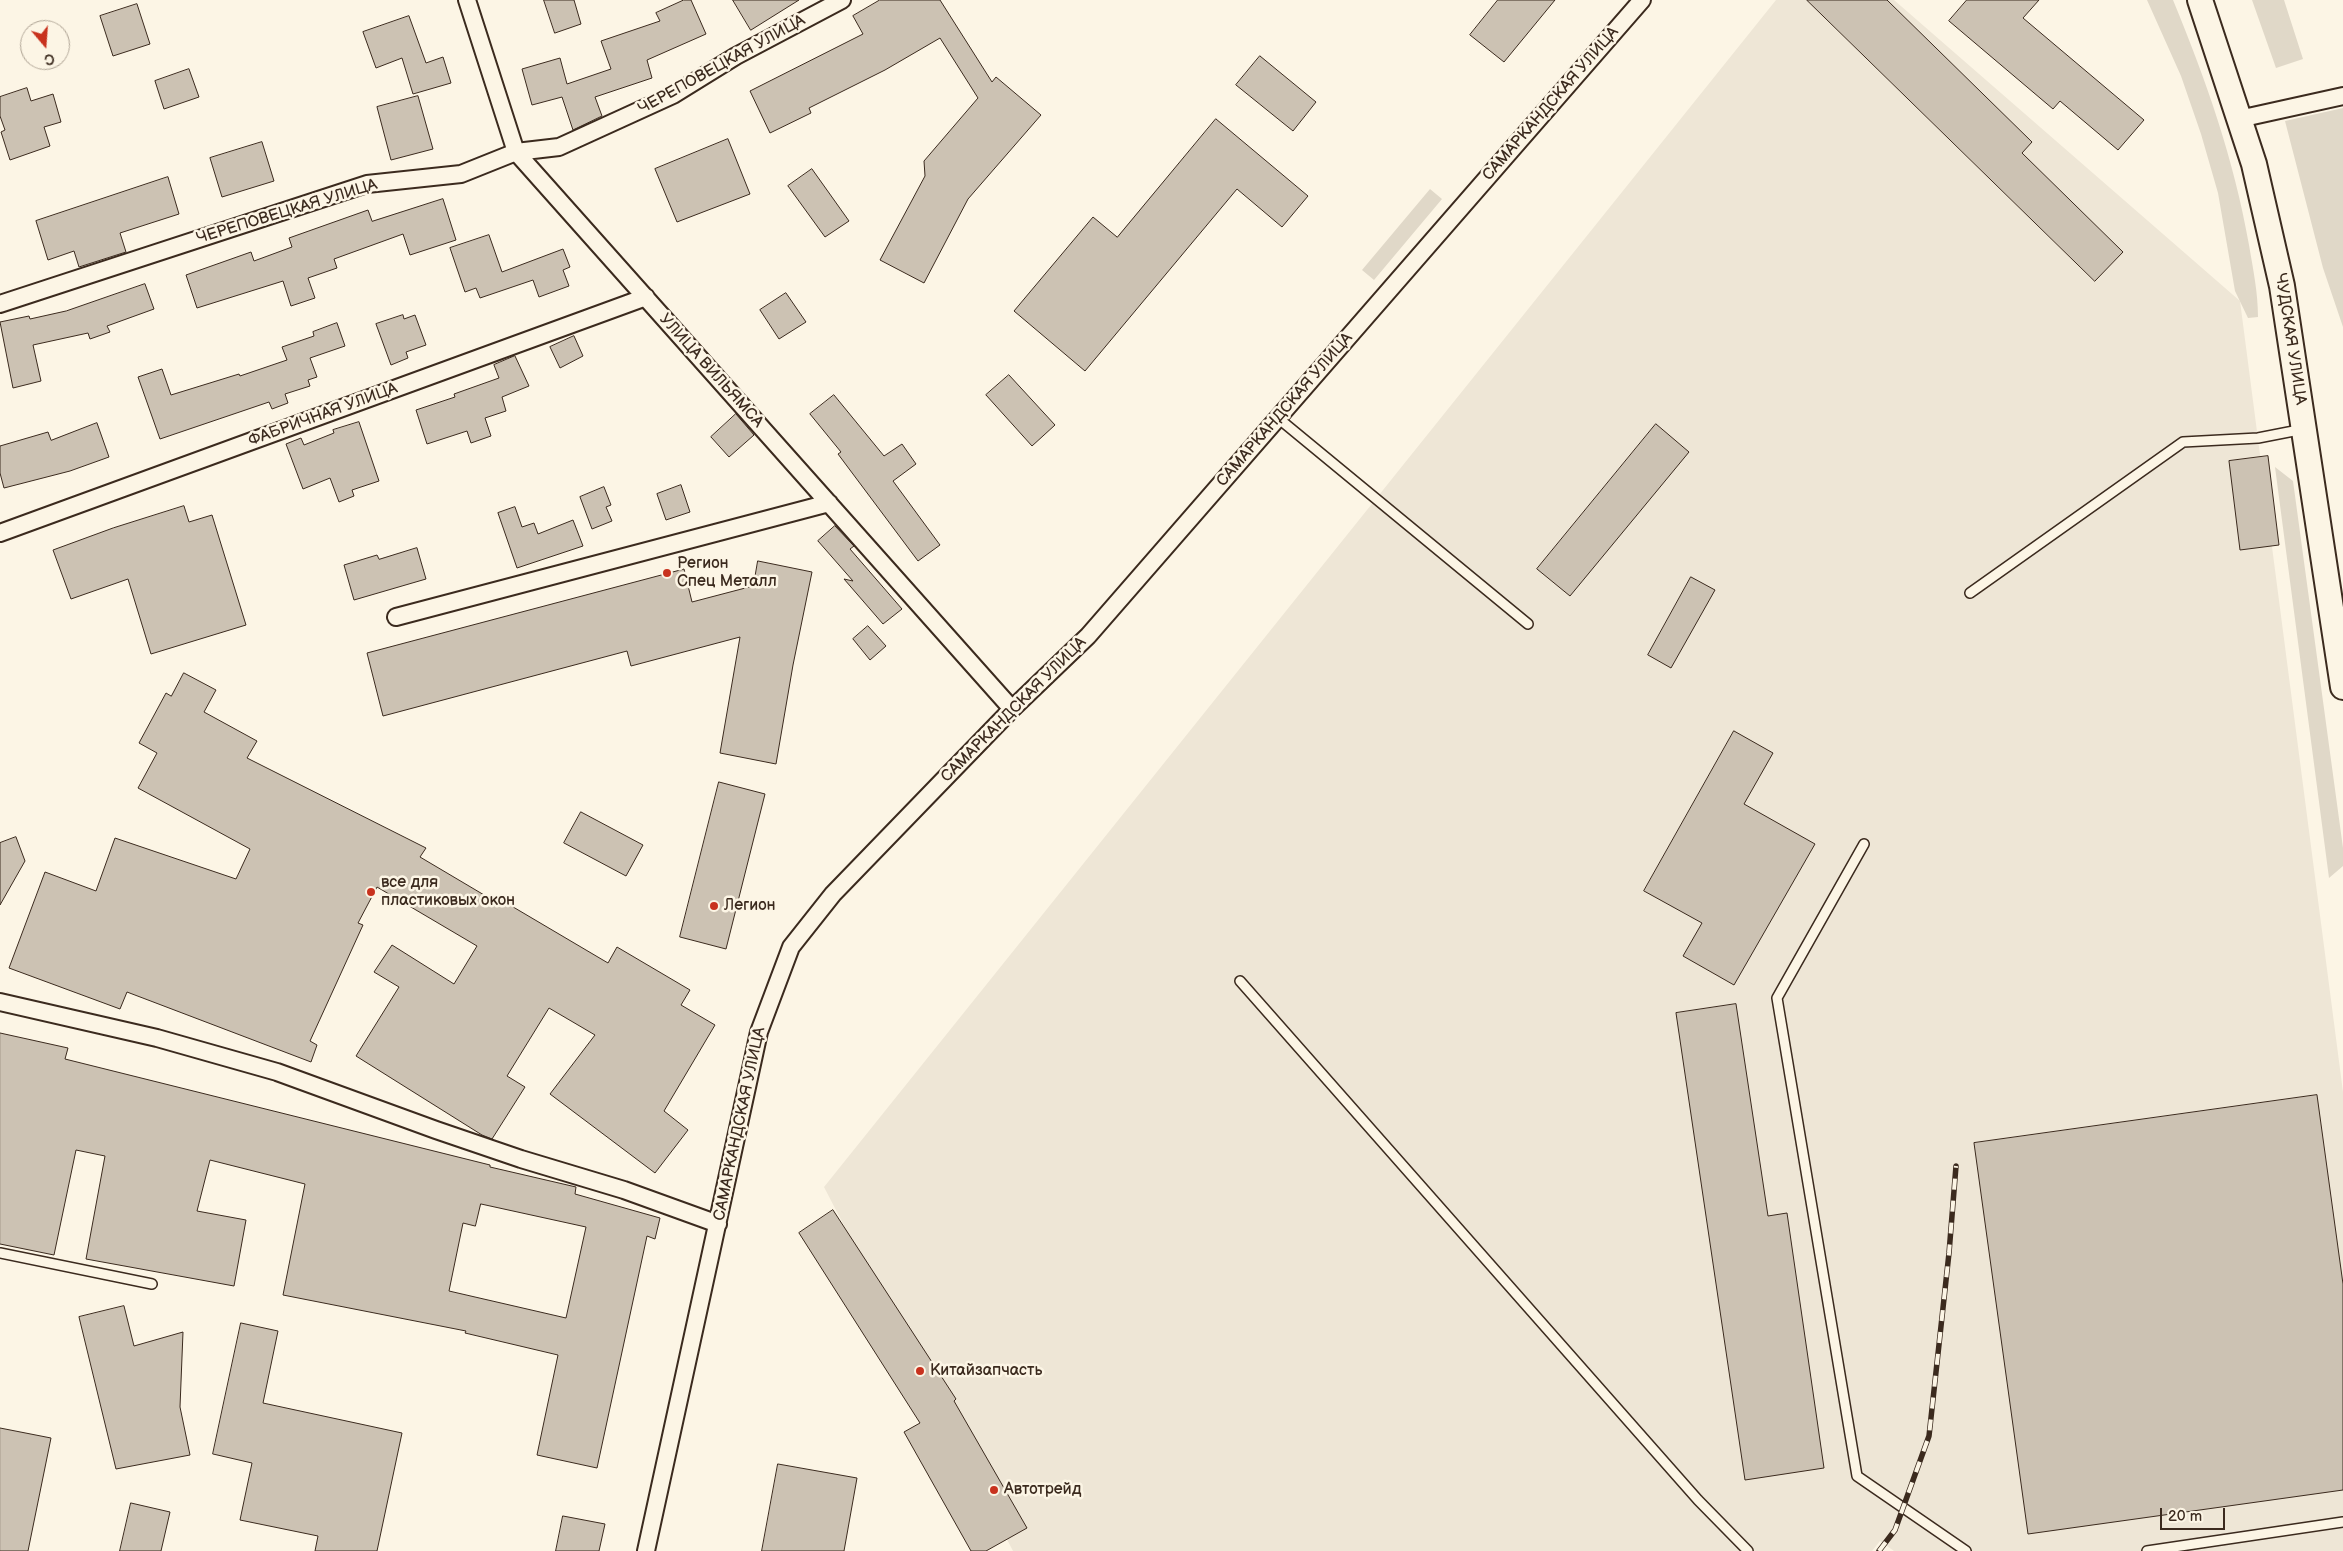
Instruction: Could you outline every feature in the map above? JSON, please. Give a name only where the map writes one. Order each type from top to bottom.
[{"type":"main road","name":"ЧУДСКАЯ УЛИЦА","points":[[2200,0],[2254,164],[2282,286],[2304,428],[2337,603],[2343,688]]},
{"type":"street","name":"УЛИЦА ВИЛЬЯМСА","points":[[466,0],[516,152],[1012,708]]},
{"type":"street","name":"ЧЕРЕПОВЕЦКАЯ УЛИЦА","points":[[0,304],[367,184],[461,174],[516,152],[559,147],[673,96],[736,56],[842,0]]},
{"type":"street","name":"САМАРКАНДСКАЯ УЛИЦА","points":[[646,1551],[759,1032],[791,947],[833,894],[1012,708],[1088,636],[1642,0]]},
{"type":"street","points":[[2239,119],[2343,96]]},
{"type":"street","name":"ФАБРИЧНАЯ УЛИЦА","points":[[0,533],[646,297]]},
{"type":"street","points":[[396,617],[829,503]]},
{"type":"street","points":[[0,1002],[157,1038],[277,1072],[436,1130],[521,1159],[624,1190],[718,1224]]},
{"type":"lane","points":[[1278,418],[1528,624]]},
{"type":"lane","points":[[1970,593],[2184,442],[2258,438],[2304,428]]},
{"type":"lane","points":[[1864,844],[1777,998],[1857,1476],[1966,1551]]},
{"type":"lane","points":[[1240,981],[1692,1492],[1748,1551]]},
{"type":"lane","points":[[0,1253],[152,1284]]},
{"type":"lane","points":[[2147,1551],[2343,1522]]},
{"type":"shaded area","points":[[1776,0],[1894,0],[2240,301],[2343,1092],[2343,1551],[1894,1551],[1880,1541],[1872,1551],[1013,1551],[824,1187]]},
{"type":"shaded area","points":[[2147,0],[2173,0],[2208,90],[2227,151],[2243,213],[2255,281],[2258,317],[2248,318],[2235,291],[2218,193],[2201,134],[2181,76]]},
{"type":"shaded area","points":[[2252,0],[2284,0],[2303,59],[2276,68]]},
{"type":"shaded area","points":[[2343,108],[2343,327],[2323,268],[2285,121]]},
{"type":"shaded area","points":[[1430,189],[1442,199],[1374,280],[1362,270]]},
{"type":"shaded area","points":[[2275,467],[2293,481],[2343,848],[2343,866],[2329,878]]},
{"type":"building","points":[[544,0],[574,0],[581,24],[555,33]]},
{"type":"building","points":[[684,0],[691,0],[706,34],[647,60],[652,78],[595,97],[602,116],[573,130],[562,97],[532,105],[522,69],[560,58],[567,84],[611,69],[601,41],[660,21],[656,13]]},
{"type":"building","points":[[733,0],[799,0],[751,30]]},
{"type":"building","points":[[880,0],[940,0],[992,82],[996,77],[1041,115],[968,199],[924,283],[880,260],[925,176],[924,161],[978,98],[940,38],[885,70],[809,108],[811,113],[770,133],[750,91],[863,34],[853,16]]},
{"type":"building","points":[[1498,0],[1555,0],[1504,62],[1470,35]]},
{"type":"building","points":[[1807,0],[1887,0],[2032,142],[2022,153],[2123,252],[2095,281]]},
{"type":"building","points":[[1967,0],[2039,0],[2023,18],[2144,120],[2118,150],[2060,101],[2053,109],[1949,21]]},
{"type":"building","points":[[137,4],[150,44],[113,56],[100,16]]},
{"type":"building","points":[[409,16],[426,63],[443,57],[451,83],[413,94],[402,58],[376,68],[363,32]]},
{"type":"building","points":[[1260,56],[1316,102],[1293,131],[1236,85]]},
{"type":"building","points":[[189,69],[199,97],[164,109],[155,81]]},
{"type":"building","points":[[27,88],[31,101],[53,94],[61,122],[44,127],[50,146],[10,160],[1,132],[5,130],[0,116],[0,97]]},
{"type":"building","points":[[418,96],[433,149],[391,160],[377,107]]},
{"type":"building","points":[[1216,119],[1308,196],[1282,227],[1237,189],[1085,371],[1014,311],[1093,217],[1117,237]]},
{"type":"building","points":[[728,139],[750,194],[677,222],[655,169]]},
{"type":"building","points":[[262,142],[274,181],[222,197],[210,158]]},
{"type":"building","points":[[812,169],[849,221],[825,237],[788,186]]},
{"type":"building","points":[[168,177],[179,214],[120,233],[126,252],[79,267],[74,251],[48,260],[36,221]]},
{"type":"building","points":[[443,199],[456,240],[410,255],[403,234],[334,259],[337,268],[308,278],[315,298],[291,306],[283,281],[197,308],[186,275],[251,252],[254,261],[292,247],[289,238],[368,210],[372,221]]},
{"type":"building","points":[[489,235],[502,272],[563,249],[570,267],[563,270],[569,286],[539,297],[533,280],[480,298],[476,288],[465,292],[450,248]]},
{"type":"building","points":[[145,284],[154,309],[107,326],[110,332],[90,339],[88,333],[33,345],[41,381],[13,388],[0,322],[29,316],[30,319],[66,311]]},
{"type":"building","points":[[786,293],[806,322],[779,339],[760,310]]},
{"type":"building","points":[[403,315],[404,319],[415,315],[426,345],[406,352],[408,358],[391,365],[376,324]]},
{"type":"building","points":[[337,323],[345,346],[310,358],[317,377],[308,380],[310,386],[285,394],[288,403],[272,409],[269,402],[160,439],[138,377],[162,369],[171,395],[239,374],[240,376],[287,360],[282,347],[314,336],[313,332]]},
{"type":"building","points":[[574,336],[583,356],[560,368],[550,347]]},
{"type":"building","points":[[515,356],[529,386],[502,397],[506,411],[485,418],[491,436],[471,443],[467,431],[427,444],[416,410],[455,397],[454,394],[499,378],[494,365]]},
{"type":"building","points":[[1009,375],[1055,425],[1032,446],[986,395]]},
{"type":"building","points":[[834,395],[884,456],[902,444],[916,464],[893,481],[940,545],[918,561],[838,454],[841,452],[810,414]]},
{"type":"building","points":[[736,414],[754,435],[729,457],[711,437]]},
{"type":"building","points":[[359,422],[379,481],[352,490],[354,496],[339,502],[330,478],[303,489],[286,444],[301,438],[304,445],[334,433],[333,430]]},
{"type":"building","points":[[97,423],[109,457],[70,471],[4,488],[0,473],[0,446],[48,432],[51,440]]},
{"type":"building","points":[[1656,424],[1689,452],[1570,596],[1537,569]]},
{"type":"building","points":[[2268,456],[2279,545],[2240,550],[2229,461]]},
{"type":"building","points":[[681,485],[690,512],[666,520],[657,494]]},
{"type":"building","points":[[604,487],[611,505],[606,507],[612,521],[592,529],[580,497]]},
{"type":"building","points":[[184,506],[189,522],[212,515],[246,625],[151,654],[128,579],[71,599],[53,550],[113,528]]},
{"type":"building","points":[[515,507],[522,527],[534,523],[538,534],[573,520],[583,546],[517,568],[498,513]]},
{"type":"building","points":[[835,526],[854,546],[850,549],[902,609],[883,624],[844,579],[853,581],[818,541]]},
{"type":"building","points":[[417,548],[426,579],[354,600],[344,565],[377,555],[379,559]]},
{"type":"building","points":[[758,561],[812,572],[793,665],[776,764],[720,753],[740,637],[631,666],[627,651],[383,716],[367,653],[684,569],[692,602],[753,586]]},
{"type":"building","points":[[1691,577],[1715,590],[1671,668],[1648,655]]},
{"type":"building","points":[[868,626],[886,646],[870,660],[853,639]]},
{"type":"building","points":[[184,673],[216,690],[204,712],[257,741],[247,758],[426,848],[420,857],[501,905],[503,901],[608,963],[617,947],[690,990],[681,1005],[715,1025],[664,1111],[688,1130],[655,1173],[550,1094],[595,1035],[549,1008],[507,1076],[525,1087],[492,1139],[482,1135],[356,1056],[399,987],[374,972],[392,945],[454,984],[477,946],[377,887],[358,923],[363,925],[310,1041],[317,1045],[311,1062],[127,992],[120,1009],[9,968],[45,872],[96,891],[115,838],[236,879],[250,849],[138,788],[157,753],[139,743],[166,693],[171,696]]},
{"type":"building","points":[[1734,731],[1773,753],[1744,804],[1815,844],[1734,985],[1683,956],[1702,923],[1644,891]]},
{"type":"building","points":[[719,782],[765,794],[726,949],[680,937]]},
{"type":"building","points":[[581,812],[643,845],[626,876],[564,843]]},
{"type":"building","points":[[16,837],[25,861],[0,905],[0,843]]},
{"type":"building","points":[[1736,1004],[1768,1216],[1787,1213],[1824,1468],[1745,1480],[1676,1013]]},
{"type":"building","points":[[0,1033],[68,1048],[65,1059],[576,1187],[575,1194],[660,1218],[655,1239],[647,1236],[597,1468],[537,1455],[558,1355],[465,1333],[466,1331],[283,1295],[305,1184],[210,1160],[197,1211],[246,1220],[234,1286],[86,1259],[105,1156],[76,1150],[54,1255],[0,1244]],"holes":[[[481,1204],[586,1227],[566,1318],[449,1291],[463,1223],[475,1226]]]},
{"type":"building","points":[[2317,1095],[2343,1284],[2343,1490],[2028,1534],[1974,1143]]},
{"type":"building","points":[[833,1210],[956,1399],[954,1401],[1027,1528],[986,1551],[971,1551],[904,1432],[920,1423],[799,1233]]},
{"type":"building","points":[[124,1306],[134,1346],[183,1332],[180,1407],[190,1455],[116,1469],[79,1317]]},
{"type":"building","points":[[241,1323],[278,1331],[263,1403],[402,1433],[377,1551],[315,1551],[318,1536],[240,1520],[252,1463],[213,1454]]},
{"type":"building","points":[[0,1428],[51,1438],[28,1551],[0,1551]]},
{"type":"building","points":[[778,1464],[857,1478],[844,1551],[762,1551]]},
{"type":"building","points":[[131,1503],[170,1512],[161,1551],[120,1551]]},
{"type":"building","points":[[563,1516],[605,1524],[599,1551],[556,1551]]},
{"type":"railway","points":[[1879,1551],[1895,1530],[1929,1436],[1949,1253],[1956,1166]]},
{"type":"place","name":"Регион Спец Металл","points":[[667,573]]},
{"type":"place","name":"все для пластиковых окон","points":[[371,892]]},
{"type":"place","name":"Легион","points":[[714,906]]},
{"type":"place","name":"Китайзапчасть","points":[[920,1371]]},
{"type":"place","name":"Автотрейд","points":[[994,1490]]}]
